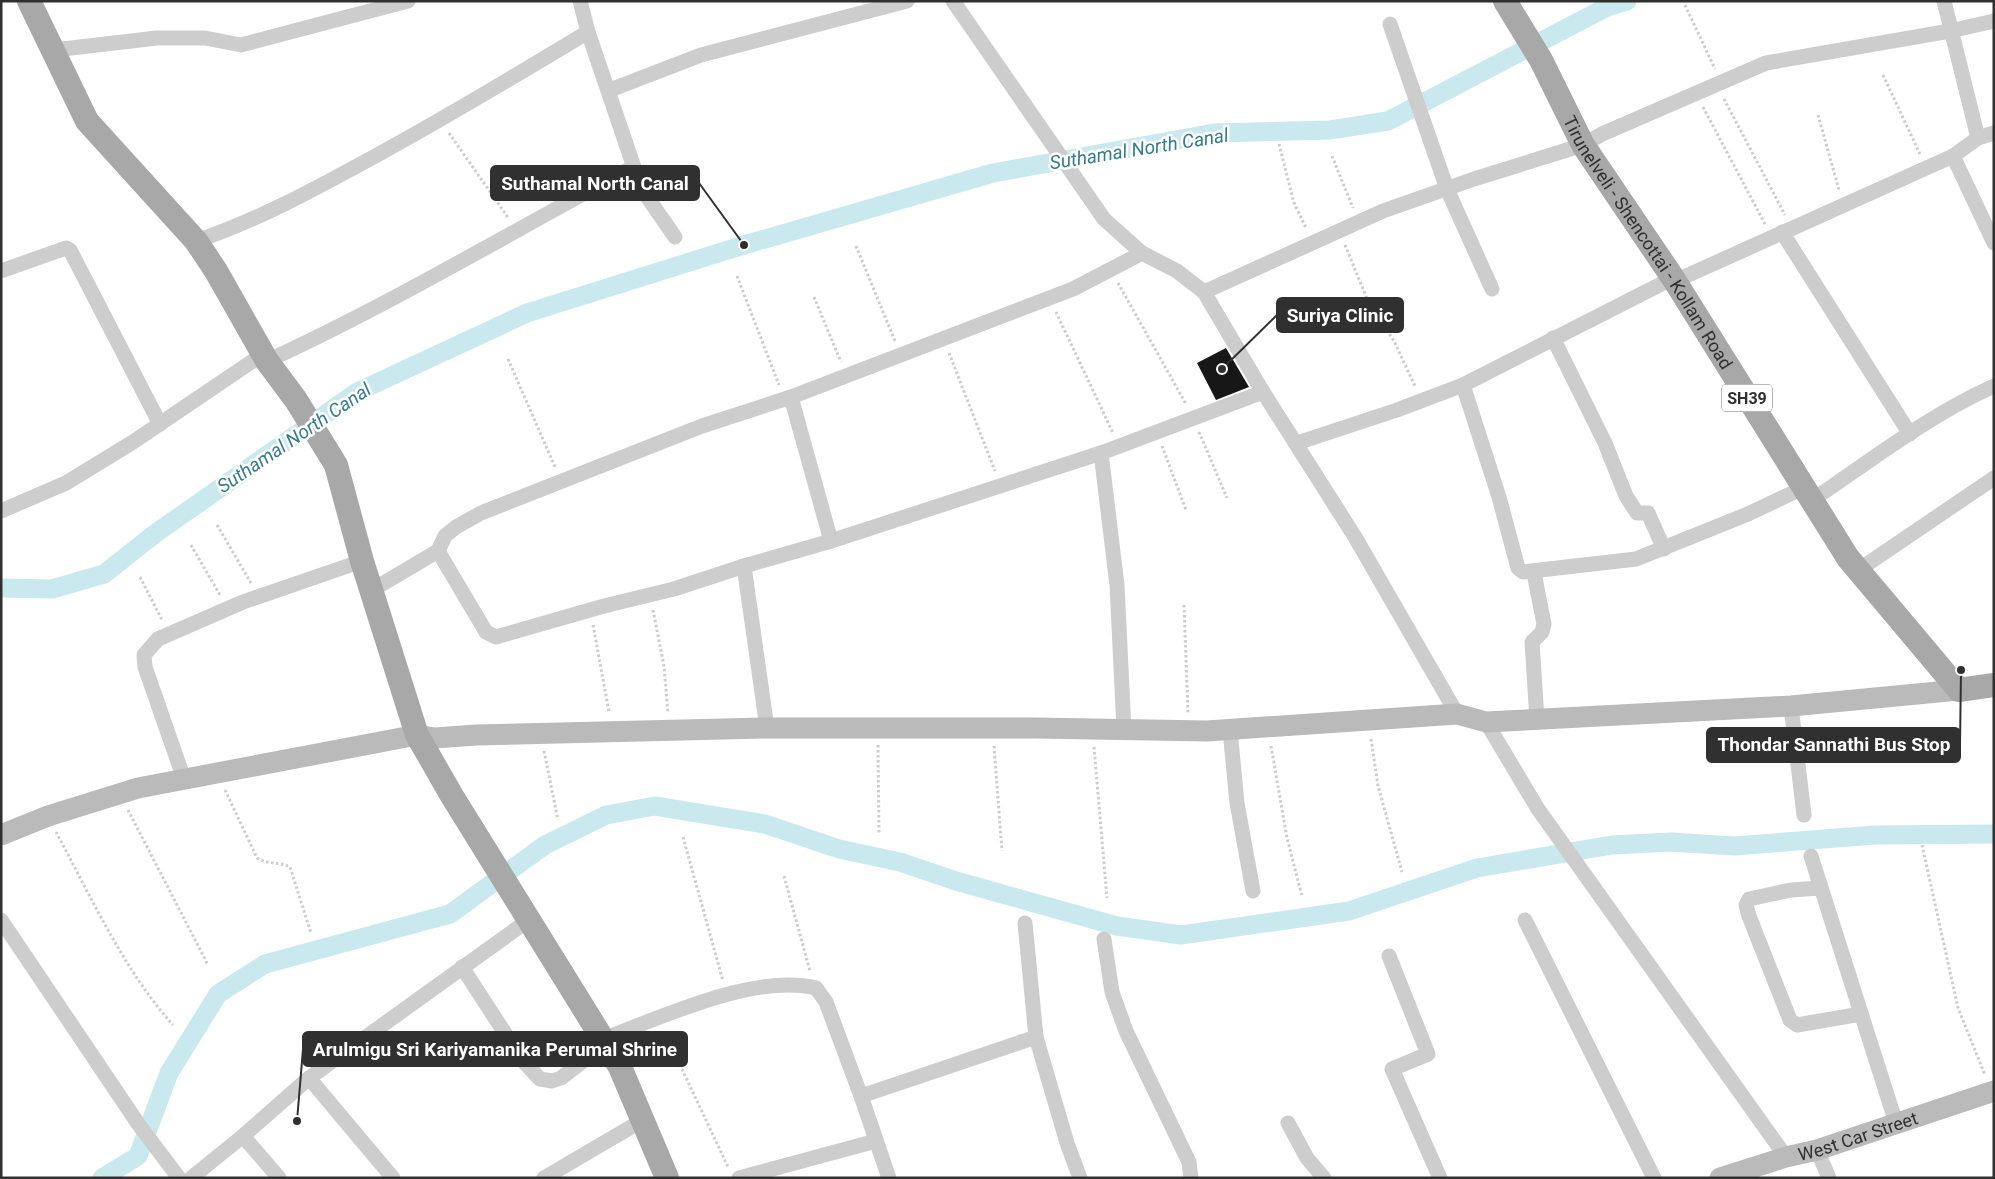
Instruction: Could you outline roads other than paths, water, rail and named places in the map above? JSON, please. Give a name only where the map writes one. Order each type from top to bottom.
[{"type":"main road","points":[[29,1],[54,50],[86,121],[196,241],[216,271],[265,358],[296,400],[336,465],[362,561],[417,736],[452,796],[620,1067],[667,1178]]},
{"type":"main road","name":"Tirunelveli - Shencottai - Kollam Road","points":[[1509,9],[1541,60],[1583,145],[1674,279],[1857,571],[1960,690]]},
{"type":"main road","points":[[1960,690],[1994,685]]},
{"type":"street","points":[[54,50],[157,38],[205,38],[241,46],[408,1]]},
{"type":"street","points":[[580,1],[588,32],[610,90],[641,188],[675,237]]},
{"type":"street","points":[[610,90],[701,55],[907,1]]},
{"type":"street","points":[[953,1],[1104,219],[1142,253],[1177,272],[1204,292],[1263,392],[1355,536],[1457,714]]},
{"type":"street","points":[[1944,1],[1978,138]]},
{"type":"street","points":[[1204,292],[1383,211],[1583,145],[1602,134],[1766,63],[1950,31],[1994,21]]},
{"type":"street","points":[[1390,24],[1446,189],[1492,289]]},
{"type":"street","points":[[196,241],[223,232],[331,181],[440,121],[588,32]]},
{"type":"street","points":[[1297,443],[1463,384],[1674,279],[1682,280],[1782,232],[1953,156],[1978,138],[1994,133]]},
{"type":"street","points":[[1953,156],[1994,243]]},
{"type":"street","points":[[1,511],[66,483],[265,358],[342,326],[414,289],[516,230],[633,167]]},
{"type":"street","points":[[1782,232],[1910,434]]},
{"type":"street","points":[[1,272],[66,248],[70,250],[160,424]]},
{"type":"street","points":[[372,590],[438,550],[445,536],[456,527],[481,513],[702,426],[788,398],[846,374],[1073,289],[1142,253]]},
{"type":"street","points":[[1553,338],[1605,443],[1626,496],[1637,513],[1648,513],[1664,549]]},
{"type":"street","points":[[1463,384],[1499,498],[1518,568],[1523,572],[1534,573],[1636,559],[1807,494],[1910,434],[1970,396],[1994,386]]},
{"type":"street","points":[[438,550],[486,632],[496,636],[650,595],[831,541],[1100,454],[1193,417],[1263,392]]},
{"type":"street","points":[[788,398],[831,541]]},
{"type":"street","points":[[1100,454],[1117,585],[1124,730]]},
{"type":"street","points":[[1857,571],[1994,478]]},
{"type":"street","points":[[184,780],[145,667],[144,655],[151,645],[169,634],[228,608],[362,561]]},
{"type":"street","points":[[744,566],[767,728]]},
{"type":"street","points":[[1534,573],[1544,624],[1542,632],[1532,642],[1537,720]]},
{"type":"street","points":[[1,835],[48,816],[120,794],[218,773],[417,736],[434,738],[669,730],[878,727],[1230,730],[1457,714],[1486,722],[1537,720],[1791,706],[1960,690]]},
{"type":"street","points":[[1791,706],[1804,814]]},
{"type":"street","points":[[1486,722],[1538,809],[1786,1157]]},
{"type":"street","points":[[1230,730],[1237,803],[1252,891]]},
{"type":"street","points":[[1811,856],[1896,1123]]},
{"type":"street","points":[[1820,888],[1791,890],[1749,899],[1746,905],[1749,916],[1790,1020],[1797,1025],[1861,1014]]},
{"type":"street","points":[[190,1178],[243,1136],[309,1078],[530,919]]},
{"type":"street","points":[[1,920],[139,1125],[179,1178]]},
{"type":"street","points":[[1525,920],[1654,1178]]},
{"type":"street","points":[[1025,923],[1036,1037],[1067,1143],[1080,1178]]},
{"type":"street","points":[[1104,939],[1112,992],[1126,1031],[1189,1162],[1191,1178]]},
{"type":"street","points":[[1389,956],[1428,1054],[1392,1069],[1440,1178]]},
{"type":"street","points":[[462,967],[523,1062],[540,1079],[552,1082],[561,1078],[604,1041],[658,1018],[727,993],[799,984],[816,988],[826,1002],[889,1178]]},
{"type":"street","points":[[861,1096],[1036,1037]]},
{"type":"street","points":[[309,1078],[393,1178]]},
{"type":"street","name":"West Car Street","points":[[1720,1178],[1786,1157],[1817,1150],[1993,1091]]},
{"type":"street","points":[[544,1178],[642,1120]]},
{"type":"street","points":[[1288,1123],[1306,1158],[1324,1178]]},
{"type":"street","points":[[243,1136],[279,1178]]},
{"type":"street","points":[[734,1173],[876,1141]]},
{"type":"street","points":[[1817,1150],[1829,1178]]},
{"type":"waterway","name":"Suthamal North Canal","points":[[1,588],[52,589],[104,574],[156,533],[357,392],[527,313],[744,245],[993,173],[1214,133],[1330,130],[1388,121],[1607,7],[1627,1]]},
{"type":"waterway","points":[[102,1178],[138,1156],[169,1073],[218,994],[265,964],[450,914],[545,845],[606,815],[655,806],[765,824],[839,849],[900,862],[956,881],[1117,926],[1181,935],[1349,911],[1477,868],[1612,845],[1671,842],[1734,846],[1875,835],[1994,834]]},
{"type":"place","name":"Suthamal North Canal","points":[[744,245]]},
{"type":"place","name":"Suriya Clinic","points":[[1222,369]]},
{"type":"place","name":"Thondar Sannathi Bus Stop","points":[[1961,670]]},
{"type":"place","name":"Arulmigu Sri Kariyamanika Perumal Shrine","points":[[297,1121]]}]
